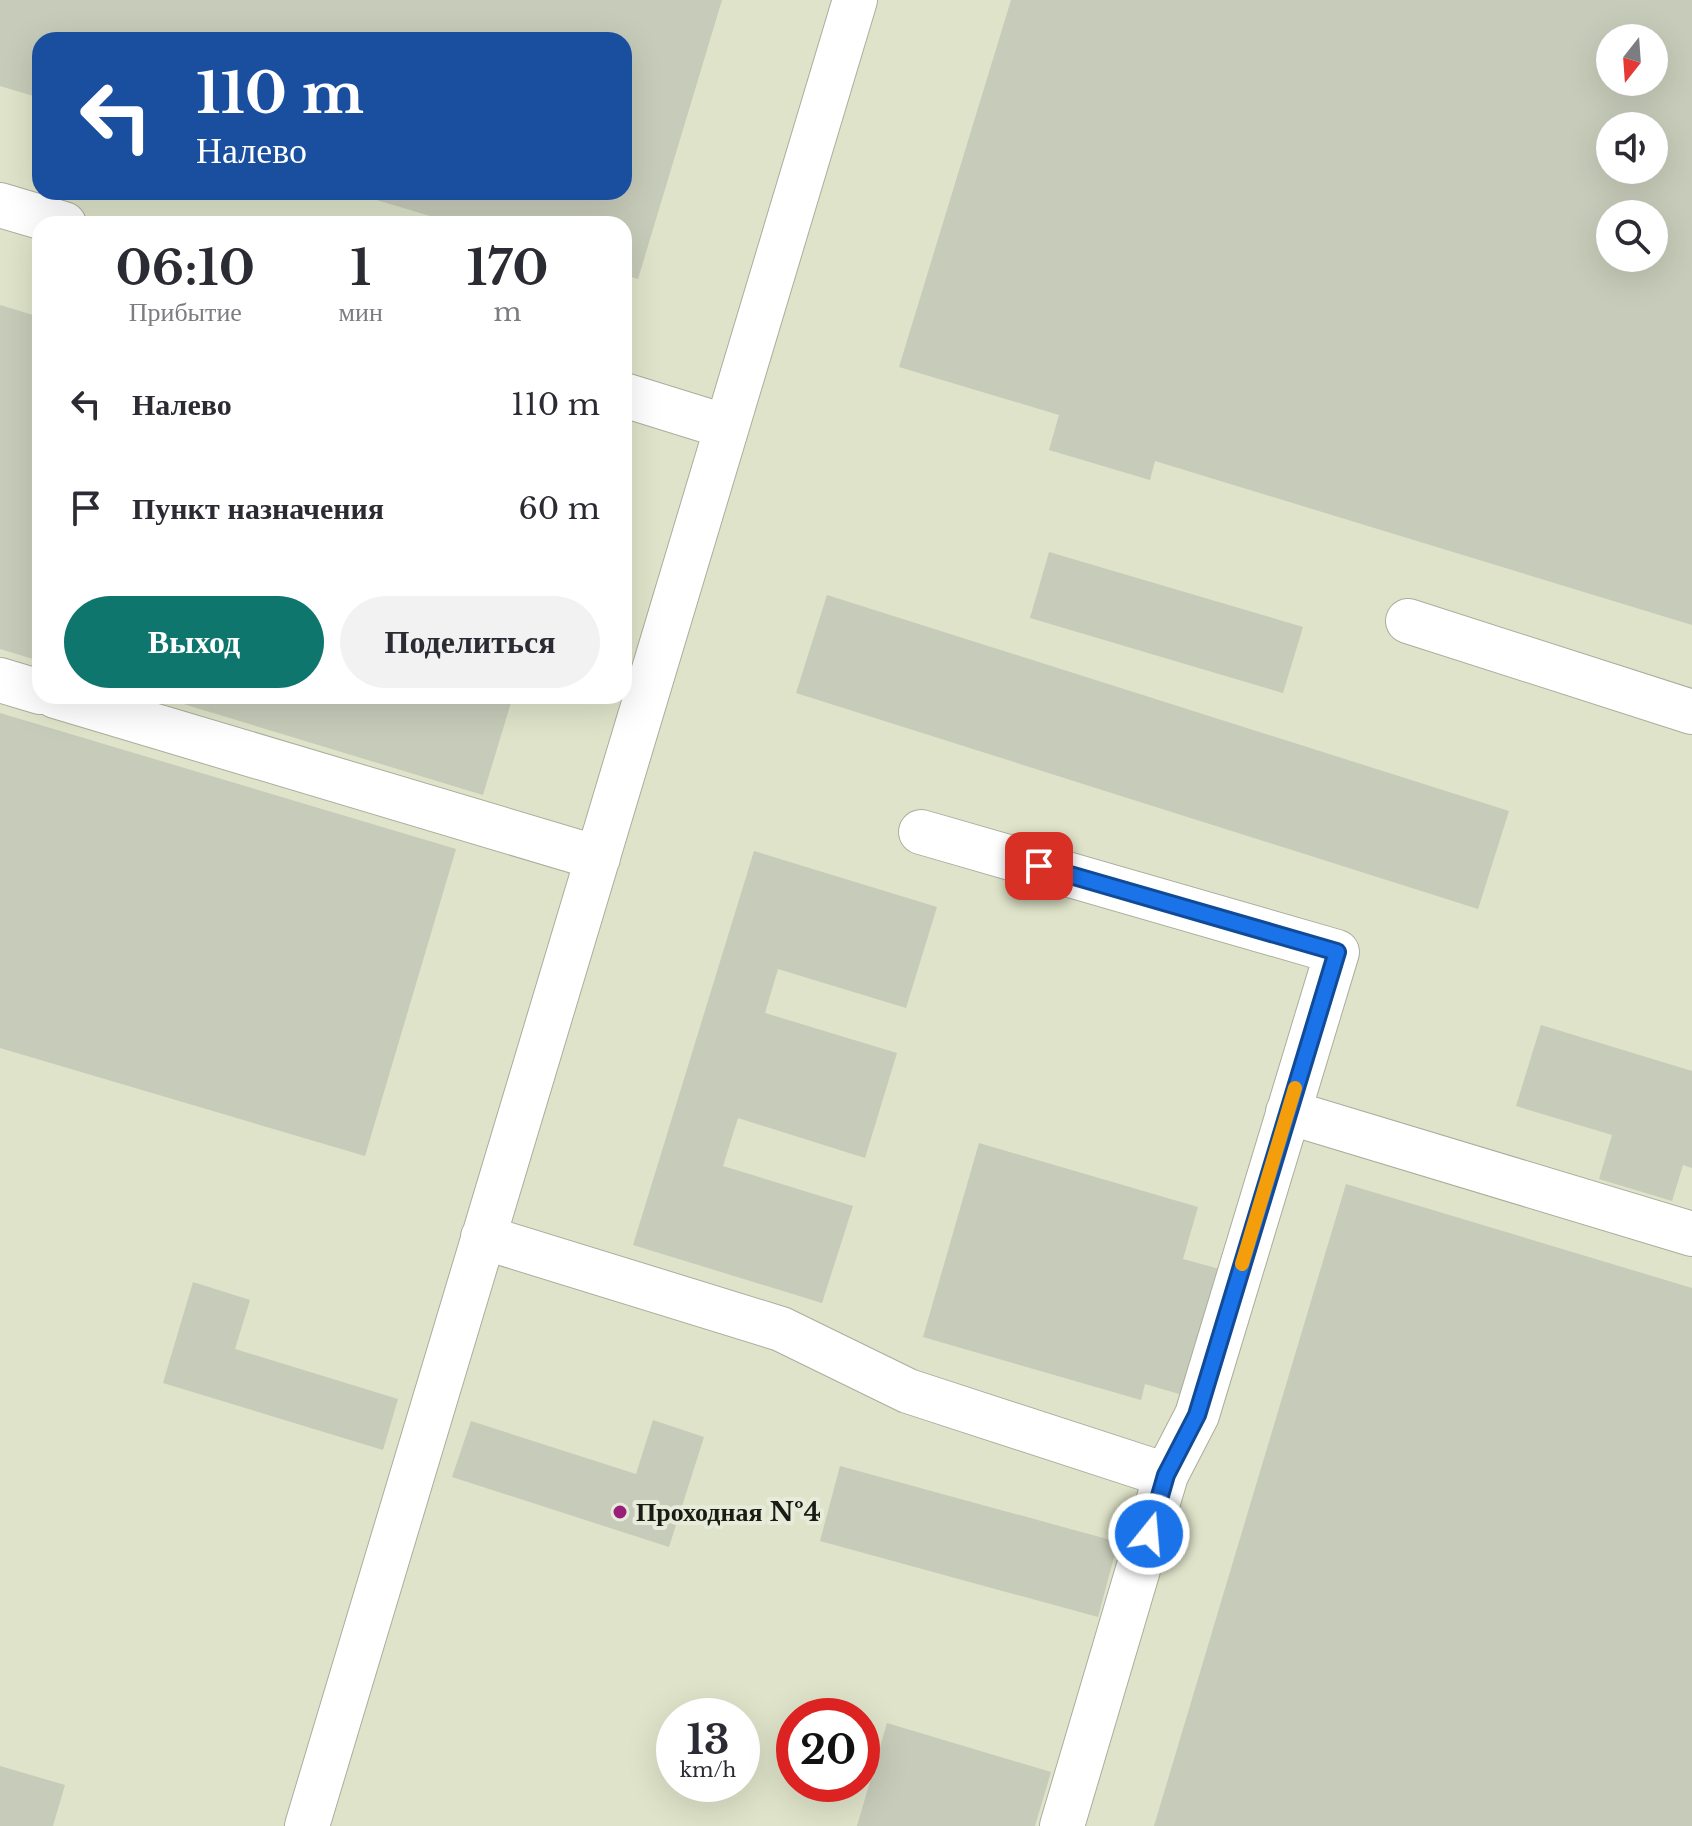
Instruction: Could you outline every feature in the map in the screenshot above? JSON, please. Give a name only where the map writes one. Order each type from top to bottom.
[{"type":"lane","points":[[307,1826],[855,0]]},
{"type":"lane","points":[[0,205],[37,216]]},
{"type":"lane","points":[[632,397],[727,427]]},
{"type":"lane","points":[[1408,621],[1692,712]]},
{"type":"lane","points":[[0,680],[32,690]]},
{"type":"lane","points":[[82,704],[598,858]]},
{"type":"lane","points":[[921,832],[1337,952],[1197,1415],[1166,1475],[1062,1826]]},
{"type":"lane","points":[[1288,1112],[1692,1234]]},
{"type":"lane","points":[[483,1237],[781,1329],[908,1391],[1166,1475]]},
{"type":"shaded area","points":[[0,0],[1692,0],[1692,1826],[0,1826]]},
{"type":"building","points":[[0,0],[722,0],[638,279],[632,277],[632,216],[430,216],[376,200],[632,200],[632,32],[32,32],[32,96],[0,86]]},
{"type":"building","points":[[1011,0],[1692,0],[1692,625],[1155,461],[1150,480],[1049,450],[1059,415],[899,367]]},
{"type":"building","points":[[0,305],[32,315],[32,659],[0,649]]},
{"type":"building","points":[[1049,552],[1303,627],[1283,693],[1030,618]]},
{"type":"building","points":[[827,595],[1509,811],[1478,909],[796,693]]},
{"type":"building","points":[[183,704],[511,704],[483,795]]},
{"type":"building","points":[[0,713],[456,849],[365,1156],[0,1048]]},
{"type":"building","points":[[754,851],[937,907],[906,1008],[778,969],[765,1013],[897,1053],[865,1158],[738,1118],[723,1166],[853,1206],[822,1303],[633,1245]]},
{"type":"building","points":[[1541,1025],[1692,1071],[1692,1168],[1683,1165],[1672,1201],[1599,1179],[1612,1135],[1516,1106]]},
{"type":"building","points":[[979,1143],[1198,1207],[1183,1259],[1223,1270],[1186,1396],[1145,1384],[1141,1400],[923,1337]]},
{"type":"building","points":[[1346,1184],[1692,1288],[1692,1826],[1154,1826]]},
{"type":"building","points":[[193,1282],[250,1300],[235,1349],[398,1399],[383,1450],[163,1383]]},
{"type":"building","name":"Проходная №4","points":[[653,1420],[704,1437],[669,1547],[452,1477],[471,1421],[636,1474]]},
{"type":"building","points":[[840,1466],[1118,1542],[1098,1617],[820,1541]]},
{"type":"building","points":[[887,1723],[1051,1772],[1035,1826],[857,1826],[864,1802],[880,1802],[880,1747]]},
{"type":"building","points":[[0,1766],[65,1785],[53,1826],[0,1826]]},
{"type":"slow traffic","points":[[1242,1264],[1295,1088]]},
{"type":"place","name":"Проходная №4","points":[[620,1512]]},
{"type":"route","points":[[1039,866],[1337,952],[1197,1415],[1166,1475],[1149,1534]]}]
